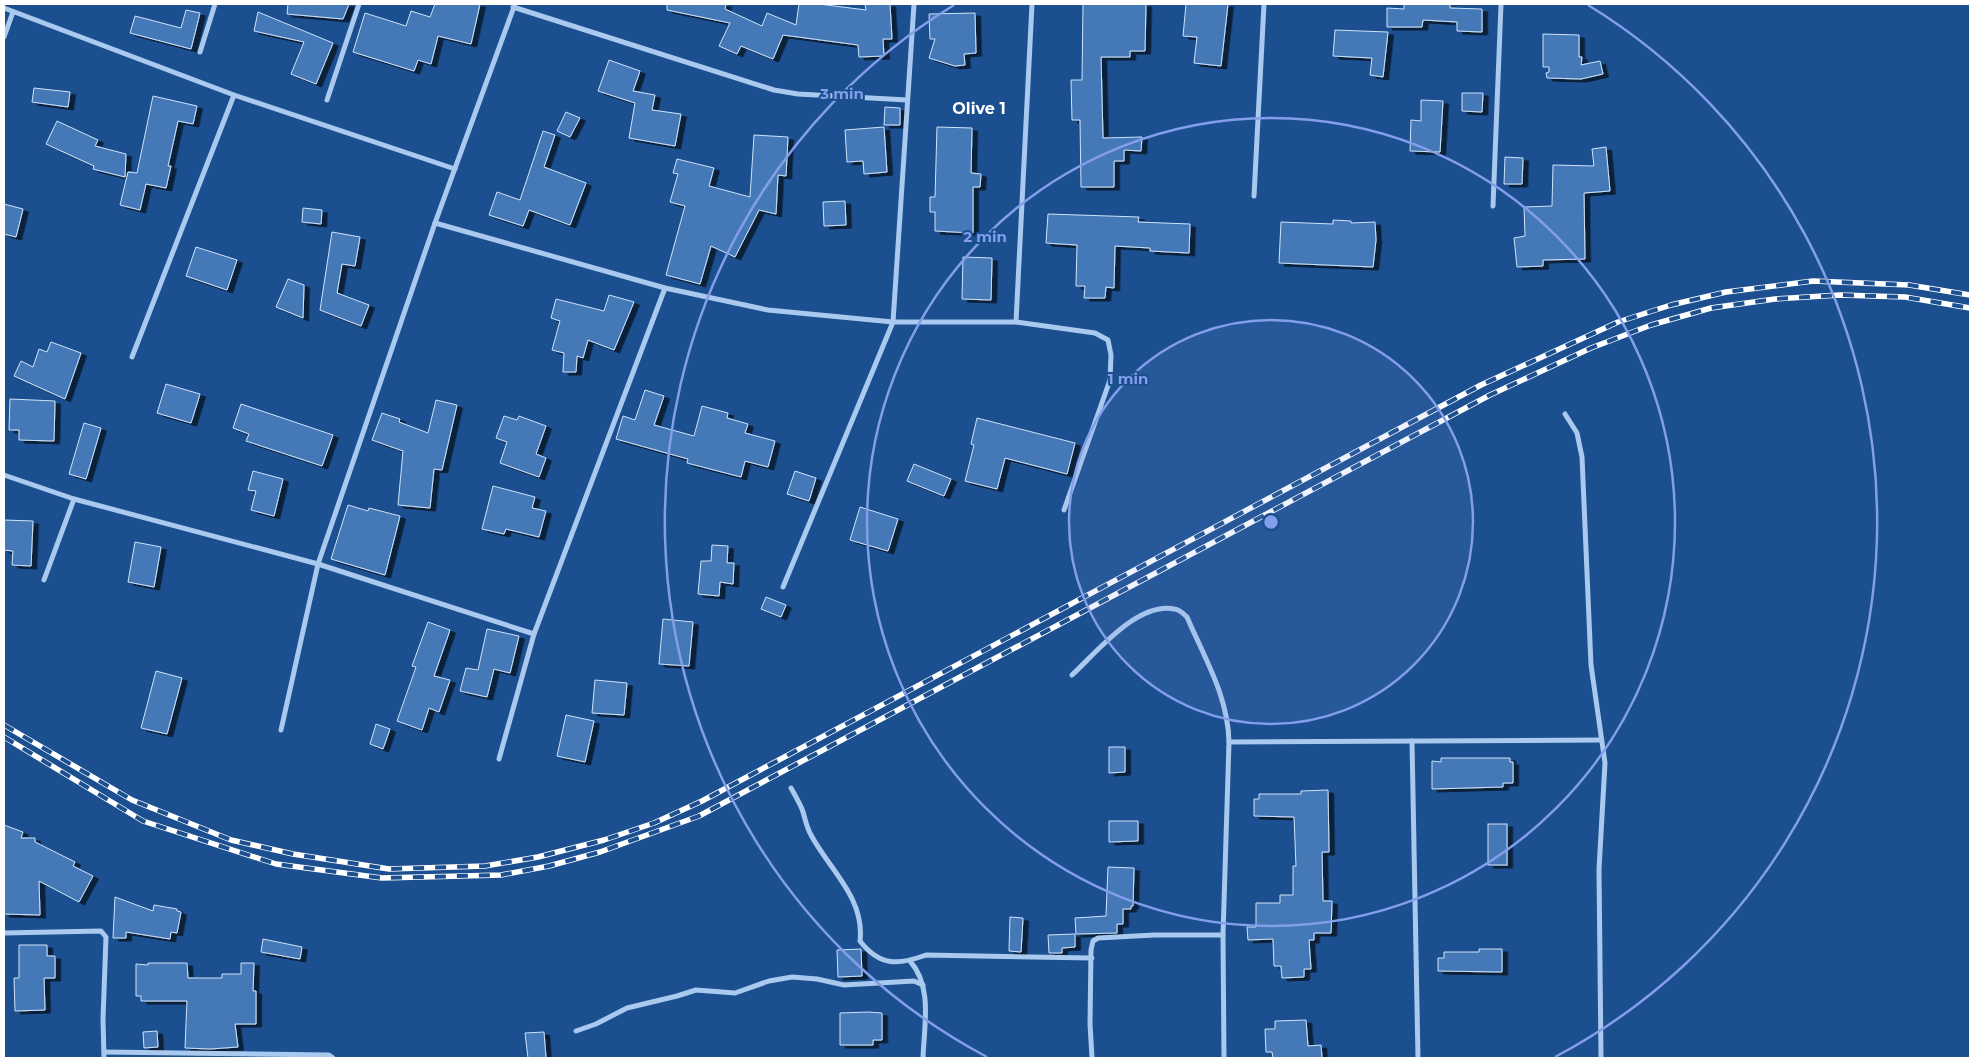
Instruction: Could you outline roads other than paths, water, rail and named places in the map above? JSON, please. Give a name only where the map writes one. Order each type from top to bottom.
[{"type":"street","points":[[200,52],[215,4]]},
{"type":"street","points":[[327,100],[359,4]]},
{"type":"street","points":[[783,587],[893,322],[914,4]]},
{"type":"street","points":[[1016,322],[1032,4]]},
{"type":"street","points":[[1254,196],[1264,4]]},
{"type":"street","points":[[1493,206],[1501,4]]},
{"type":"street","points":[[280,730],[318,564],[435,223],[514,6],[774,90],[798,94],[907,100]]},
{"type":"street","points":[[4,8],[234,95],[455,169]]},
{"type":"street","points":[[4,37],[13,12]]},
{"type":"street","points":[[132,357],[234,95]]},
{"type":"street","points":[[435,223],[665,288],[768,310],[893,322],[1016,322],[1095,333],[1108,340],[1111,355],[1110,380],[1064,510]]},
{"type":"street","points":[[499,759],[534,634],[665,288]]},
{"type":"street","points":[[1564,414],[1577,433],[1582,457],[1591,665],[1605,763],[1598,869],[1601,1058]]},
{"type":"street","points":[[4,475],[74,499],[318,564],[534,634]]},
{"type":"street","points":[[44,580],[74,499]]},
{"type":"street","points":[[1072,675],[1125,625],[1153,609],[1176,609],[1187,617],[1223,698],[1229,742],[1223,935],[1224,1058]]},
{"type":"street","points":[[1229,742],[1601,740]]},
{"type":"street","points":[[1412,741],[1418,1058]]},
{"type":"street","points":[[791,788],[802,809],[811,836],[841,879],[855,905],[860,918],[860,942],[887,962],[910,961],[926,956],[1092,958]]},
{"type":"street","points":[[4,933],[104,933],[106,937],[103,1019],[104,1055],[329,1055],[333,1058]]},
{"type":"street","points":[[1092,1058],[1090,1024],[1092,958],[1094,942],[1098,938],[1154,935],[1223,935]]},
{"type":"street","points":[[910,961],[921,976],[925,999],[923,1058]]},
{"type":"street","points":[[576,1031],[596,1024],[627,1008],[696,990],[735,993],[769,981],[792,977],[817,979],[844,985],[914,981],[923,985]]},
{"type":"railway","points":[[4,725],[132,800],[231,840],[293,854],[389,869],[485,866],[538,857],[604,840],[654,823],[702,801],[1481,385],[1618,322],[1671,305],[1726,292],[1813,281],[1909,285],[1970,295]]},
{"type":"railway","points":[[4,737],[143,821],[276,864],[382,878],[501,875],[549,866],[600,852],[699,816],[1490,395],[1591,348],[1651,325],[1711,308],[1775,299],[1840,295],[1905,297],[1970,308]]},
{"type":"district","name":"Olive 1","points":[[979,108]]}]
